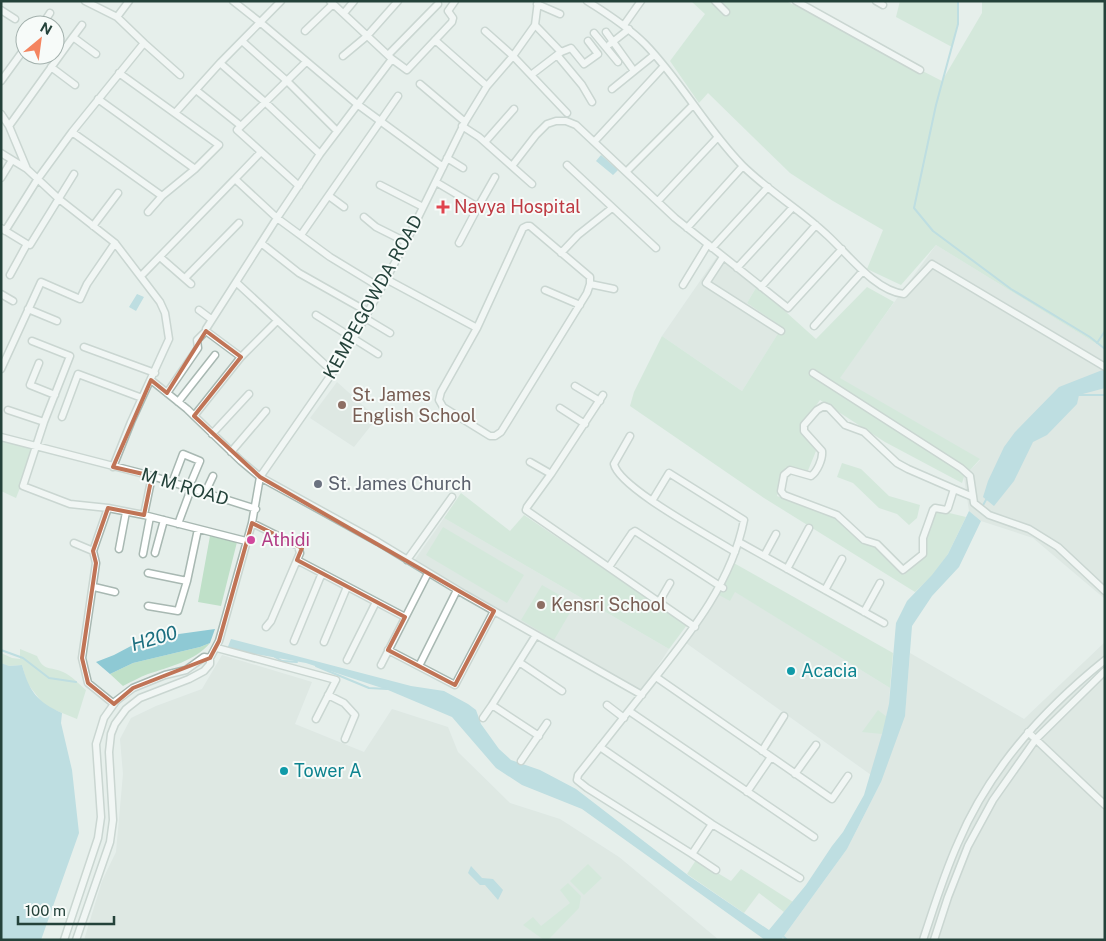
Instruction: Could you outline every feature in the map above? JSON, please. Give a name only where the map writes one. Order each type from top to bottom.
[{"type":"street","points":[[85,1],[118,17],[180,75]]},
{"type":"street","points":[[118,17],[129,1]]},
{"type":"street","points":[[233,1],[381,123],[443,167]]},
{"type":"street","points":[[175,114],[220,63],[281,1]]},
{"type":"street","points":[[344,13],[354,1]]},
{"type":"street","points":[[343,56],[367,36],[398,1]]},
{"type":"street","points":[[448,12],[455,1]]},
{"type":"street","points":[[606,48],[627,27],[641,1]]},
{"type":"street","points":[[715,1],[726,12]]},
{"type":"street","points":[[796,1],[920,70]]},
{"type":"street","points":[[876,1],[883,5]]},
{"type":"street","points":[[538,2],[560,14]]},
{"type":"street","name":"KEMPEGOWDA ROAD","points":[[76,940],[110,842],[113,820],[109,752],[111,734],[115,724],[126,709],[140,698],[189,679],[204,671],[210,664],[210,658],[218,645],[224,627],[256,509],[260,477],[333,372],[354,338],[406,242],[464,124],[487,86],[513,56],[535,25],[538,2]]},
{"type":"street","points":[[591,2],[627,27],[654,55],[743,166],[816,225],[842,249],[862,272],[895,293],[904,294],[932,264],[1105,367]]},
{"type":"street","points":[[168,393],[198,348],[197,340],[206,331],[206,326],[277,218],[320,154],[390,57],[436,3],[448,12],[454,20],[407,70],[390,57],[332,3],[305,31]]},
{"type":"street","points":[[1,10],[15,20]]},
{"type":"street","points":[[9,126],[82,25]]},
{"type":"street","points":[[535,25],[582,85],[592,102]]},
{"type":"street","points":[[484,31],[513,56],[567,113]]},
{"type":"street","points":[[606,32],[634,71]]},
{"type":"street","points":[[594,33],[618,62]]},
{"type":"street","points":[[73,37],[96,54]]},
{"type":"street","points":[[435,40],[487,86]]},
{"type":"street","points":[[242,41],[287,81],[337,131]]},
{"type":"street","points":[[531,75],[559,54],[571,48],[584,64],[598,54],[588,41]]},
{"type":"street","points":[[27,244],[3,229],[72,132],[144,43]]},
{"type":"street","points":[[612,89],[654,55]]},
{"type":"street","points":[[1,81],[15,62]]},
{"type":"street","points":[[299,186],[237,130],[306,62]]},
{"type":"street","points":[[220,63],[320,154]]},
{"type":"street","points":[[594,142],[664,66]]},
{"type":"street","points":[[51,67],[75,85]]},
{"type":"street","points":[[119,73],[220,145],[195,170],[162,196],[148,212]]},
{"type":"street","points":[[420,84],[532,184]]},
{"type":"street","points":[[196,90],[241,126]]},
{"type":"street","points":[[301,236],[398,96]]},
{"type":"street","points":[[98,99],[195,170]]},
{"type":"street","points":[[627,171],[693,105]]},
{"type":"street","points":[[485,142],[514,109]]},
{"type":"street","points":[[1,114],[9,126],[27,169]]},
{"type":"street","points":[[512,166],[515,160],[547,124],[556,121],[566,121],[576,125],[687,228],[788,308],[842,249]]},
{"type":"street","points":[[72,132],[162,196]]},
{"type":"street","points":[[658,201],[718,137]]},
{"type":"street","points":[[141,276],[262,152]]},
{"type":"street","points":[[1,153],[27,169],[59,199],[93,226],[115,240],[120,250],[160,302],[165,313],[169,340],[131,422],[113,467]]},
{"type":"street","points":[[447,158],[463,168]]},
{"type":"street","points":[[1,178],[12,160]]},
{"type":"street","points":[[567,165],[656,248]]},
{"type":"street","points":[[687,228],[743,166]]},
{"type":"street","points":[[10,274],[27,244],[30,245],[74,174]]},
{"type":"street","points":[[459,243],[495,177]]},
{"type":"street","points":[[235,178],[277,218],[301,236],[330,257],[382,288]]},
{"type":"street","points":[[436,182],[478,207]]},
{"type":"street","points":[[380,185],[423,207]]},
{"type":"street","points":[[682,286],[710,246],[768,187]]},
{"type":"street","points":[[93,226],[118,193]]},
{"type":"street","points":[[329,196],[344,207]]},
{"type":"street","points":[[737,268],[793,207]]},
{"type":"street","points":[[561,253],[578,235],[612,208]]},
{"type":"street","points":[[364,217],[376,227],[406,242]]},
{"type":"street","points":[[185,278],[239,223]]},
{"type":"street","points":[[761,287],[816,225]]},
{"type":"street","points":[[530,226],[590,277],[590,284],[580,305],[496,436],[490,436],[443,406],[439,400],[441,392],[477,328],[523,228],[530,226]]},
{"type":"street","points":[[1,369],[41,282],[80,299],[115,240]]},
{"type":"street","points":[[261,243],[299,273],[366,315],[390,333]]},
{"type":"street","points":[[120,250],[127,245]]},
{"type":"street","points":[[160,257],[191,284]]},
{"type":"street","points":[[723,257],[706,283],[781,331]]},
{"type":"street","points":[[814,326],[862,272]]},
{"type":"street","points":[[386,279],[477,328]]},
{"type":"street","points":[[236,283],[333,372]]},
{"type":"street","points":[[590,284],[614,289]]},
{"type":"street","points":[[545,290],[580,305]]},
{"type":"street","points":[[1,294],[13,301]]},
{"type":"street","points":[[28,309],[57,321]]},
{"type":"street","points":[[199,310],[211,319]]},
{"type":"street","points":[[316,315],[378,354]]},
{"type":"street","points":[[194,416],[241,357],[278,320]]},
{"type":"street","points":[[206,331],[241,357]]},
{"type":"street","points":[[32,341],[70,356],[44,422],[23,486],[70,504],[108,508],[147,516],[246,542]]},
{"type":"street","points":[[84,347],[155,373]]},
{"type":"street","points":[[178,402],[215,355]]},
{"type":"street","points":[[39,363],[30,385],[55,395]]},
{"type":"street","points":[[62,417],[78,374],[142,398]]},
{"type":"street","points":[[813,374],[961,468],[970,476],[973,500]]},
{"type":"street","points":[[151,380],[194,416],[260,477],[642,695]]},
{"type":"street","points":[[575,386],[602,398],[551,474],[526,507],[526,510],[695,627]]},
{"type":"street","points":[[212,434],[249,394]]},
{"type":"street","points":[[954,489],[948,508],[946,510],[935,508],[933,510],[923,538],[924,551],[922,557],[903,570],[877,544],[864,540],[837,515],[784,495],[781,491],[784,475],[790,470],[811,476],[814,474],[822,451],[804,431],[804,425],[817,410],[824,406],[829,408],[845,425],[864,432],[902,466],[954,489],[973,500],[989,515],[1029,529],[1055,545],[1105,590]]},
{"type":"street","points":[[560,408],[585,424]]},
{"type":"street","points":[[8,410],[44,422]]},
{"type":"street","points":[[231,452],[266,411]]},
{"type":"street","points":[[630,436],[616,459],[615,468],[652,501],[735,552]]},
{"type":"street","name":"M M ROAD","points":[[1,437],[152,476],[256,509]]},
{"type":"street","points":[[172,483],[183,454],[200,461],[192,480]]},
{"type":"street","points":[[530,462],[551,474]]},
{"type":"street","points":[[652,501],[669,473],[744,520],[739,542],[721,587],[695,627],[578,775],[579,782],[716,870]]},
{"type":"street","points":[[143,554],[152,476]]},
{"type":"street","points":[[204,493],[213,476]]},
{"type":"street","points":[[178,524],[191,489]]},
{"type":"street","points":[[407,560],[452,497]]},
{"type":"street","points":[[108,508],[93,551],[96,564],[94,587],[82,658],[88,683],[114,704]]},
{"type":"street","points":[[118,549],[126,512]]},
{"type":"street","points":[[155,553],[164,520]]},
{"type":"street","points":[[252,523],[298,546],[300,553],[271,621],[266,627]]},
{"type":"street","points":[[148,606],[178,611],[198,528]]},
{"type":"street","points":[[787,569],[809,528]]},
{"type":"street","points":[[609,567],[635,531],[721,587]]},
{"type":"street","points":[[764,556],[776,534]]},
{"type":"street","points":[[739,542],[884,623]]},
{"type":"street","points":[[74,543],[93,551]]},
{"type":"street","points":[[825,590],[842,559]]},
{"type":"street","points":[[297,560],[405,617]]},
{"type":"street","points":[[148,573],[187,580]]},
{"type":"street","points":[[294,641],[322,573]]},
{"type":"street","points":[[381,665],[428,573]]},
{"type":"street","points":[[659,602],[670,583]]},
{"type":"street","points":[[864,612],[880,583]]},
{"type":"street","points":[[94,587],[115,592]]},
{"type":"street","points":[[324,642],[347,587]]},
{"type":"street","points":[[419,666],[457,590]]},
{"type":"street","points":[[347,660],[376,602]]},
{"type":"street","points":[[388,650],[455,685],[494,611]]},
{"type":"street","points":[[483,718],[536,635]]},
{"type":"street","points":[[218,645],[336,680],[316,719]]},
{"type":"street","points":[[64,940],[98,838],[102,816],[96,744],[104,718],[114,704],[134,688],[165,675],[186,670],[204,657],[210,658]]},
{"type":"street","points":[[923,940],[945,874],[962,833],[990,784],[1028,732],[1070,688],[1105,660]]},
{"type":"street","points":[[519,662],[562,690]]},
{"type":"street","points":[[934,940],[968,846],[993,800],[1036,739],[1105,672]]},
{"type":"street","points":[[656,677],[832,799],[848,776]]},
{"type":"street","points":[[328,695],[344,703],[355,715],[345,739]]},
{"type":"street","points":[[492,705],[538,736]]},
{"type":"street","points":[[607,705],[624,718]]},
{"type":"street","points":[[629,711],[814,837]]},
{"type":"street","points":[[762,750],[784,716]]},
{"type":"street","points":[[521,761],[547,723]]},
{"type":"street","points":[[1028,732],[1105,805]]},
{"type":"street","points":[[795,774],[816,745]]},
{"type":"street","points":[[600,747],[712,824],[800,878]]},
{"type":"street","points":[[747,792],[771,757]]},
{"type":"street","points":[[692,854],[712,824]]},
{"type":"highlighted area","points":[[206,331],[241,357],[194,416],[260,477],[494,611],[455,685],[388,650],[405,617],[297,560],[302,548],[252,523],[219,641],[210,658],[133,688],[114,704],[88,683],[82,658],[96,563],[93,551],[108,508],[144,515],[152,476],[113,467],[151,380],[167,393]]},
{"type":"shaded area","points":[[936,245],[1105,349],[1105,599],[1033,538],[981,521],[969,511],[964,477],[980,460],[839,378]]},
{"type":"shaded area","points":[[718,255],[757,286],[747,303],[782,327],[742,391],[662,336]]},
{"type":"shaded area","name":"St. James English School","points":[[337,382],[377,418],[354,447],[310,418]]},
{"type":"shaded area","name":"Kensri School","points":[[444,518],[669,649],[640,693],[414,561]]},
{"type":"shaded area","points":[[734,591],[890,688],[889,704],[905,715],[910,653],[1024,719],[1105,642],[1105,940],[781,940],[847,849],[881,782],[686,643],[704,618],[717,594]]},
{"type":"shaded area","points":[[222,655],[312,682],[295,724],[364,752],[392,709],[448,727],[458,752],[510,803],[560,819],[619,857],[719,940],[84,940],[102,881],[116,852],[123,774],[120,739],[131,718],[156,706],[202,689]]},
{"type":"green space","points":[[691,1],[786,1],[942,81],[982,13],[982,1],[1105,1],[1105,349],[936,245],[901,285],[867,269],[883,230],[790,173],[708,93],[699,103],[670,61],[705,14]]},
{"type":"green space","points":[[900,1],[957,1],[957,25],[952,47],[896,17]]},
{"type":"green space","points":[[757,286],[816,339],[867,287],[894,302],[840,378],[980,459],[964,477],[962,483],[885,442],[820,400],[800,428],[816,451],[807,473],[786,467],[777,496],[836,517],[861,542],[878,548],[904,575],[927,554],[926,539],[937,510],[966,517],[948,554],[933,575],[915,592],[764,498],[630,406],[634,392],[662,336],[742,391],[782,327],[747,303]]},
{"type":"green space","points":[[1,439],[35,449],[16,498],[1,491]]},
{"type":"green space","points":[[842,463],[861,469],[889,496],[920,505],[917,518],[909,525],[897,514],[879,508],[853,483],[837,477]]},
{"type":"green space","points":[[461,493],[510,531],[524,515],[687,625],[669,649],[444,518]]},
{"type":"green space","points":[[443,527],[524,575],[507,603],[426,555]]},
{"type":"green space","points":[[210,536],[237,542],[221,606],[198,602]]},
{"type":"green space","points":[[732,562],[893,653],[890,688],[735,592],[730,601],[717,594]]},
{"type":"green space","points":[[542,585],[575,604],[554,640],[521,620]]},
{"type":"green space","points":[[210,643],[189,659],[145,675],[123,686],[110,674],[133,663]]},
{"type":"green space","points":[[20,649],[37,656],[45,667],[66,673],[86,690],[77,719],[45,706],[27,683],[22,665],[8,666],[1,663],[1,653],[20,659]]},
{"type":"green space","points":[[878,710],[887,717],[882,734],[862,732]]},
{"type":"green space","points":[[696,860],[731,881],[741,869],[793,902],[784,912],[759,893],[744,913],[687,874]]},
{"type":"green space","points":[[588,864],[602,878],[584,895],[570,881]]},
{"type":"green space","points":[[568,883],[581,896],[579,908],[548,940],[544,940],[523,925],[533,917],[541,926],[570,903],[560,890]]},
{"type":"water","points":[[601,155],[618,170],[613,175],[596,161]]},
{"type":"water","points":[[137,294],[144,297],[136,311],[129,307]]},
{"type":"water","points":[[1105,369],[1105,388],[1079,395],[1077,404],[1047,435],[1033,442],[1014,481],[994,506],[983,497],[988,481],[1004,447],[1015,432],[1059,387]]},
{"type":"water","points":[[969,511],[981,521],[959,567],[932,596],[912,626],[905,716],[881,782],[847,849],[781,940],[765,940],[582,809],[522,785],[496,768],[452,717],[388,690],[306,663],[227,649],[231,639],[411,686],[444,691],[476,710],[481,724],[499,749],[511,760],[540,770],[576,789],[689,876],[769,930],[806,885],[843,832],[864,795],[889,704],[896,623],[907,601],[932,575],[948,554]]},
{"type":"water","points":[[215,629],[210,643],[133,663],[110,674],[96,662],[131,646],[179,634]]},
{"type":"water","points":[[1,663],[9,666],[22,665],[35,695],[46,705],[62,713],[61,723],[72,770],[79,833],[41,940],[1,940]]},
{"type":"water","points":[[471,866],[482,878],[493,879],[503,890],[498,900],[485,885],[480,885],[468,873]]},
{"type":"waterway","points":[[958,1],[958,24],[936,105],[914,208],[933,231],[1011,289],[1090,337],[1105,349]]},
{"type":"waterway","points":[[1097,343],[1105,331]]},
{"type":"waterway","points":[[1077,395],[1105,395]]},
{"type":"waterway","points":[[982,507],[987,498]]},
{"type":"waterway","name":"H200","points":[[1,650],[23,658],[49,678],[76,682]]},
{"type":"waterway","points":[[275,657],[282,661],[297,662]]},
{"type":"waterway","points":[[316,666],[369,688],[387,689]]},
{"type":"waterway","points":[[783,936],[787,940]]},
{"type":"place","name":"Navya Hospital","points":[[443,207]]},
{"type":"place","name":"St. James English School","points":[[342,405]]},
{"type":"place","name":"St. James Church","points":[[318,484]]},
{"type":"place","name":"Athidi","points":[[251,540]]},
{"type":"place","name":"Kensri School","points":[[541,605]]},
{"type":"place","name":"Acacia","points":[[791,671]]},
{"type":"place","name":"Tower A","points":[[284,771]]}]
